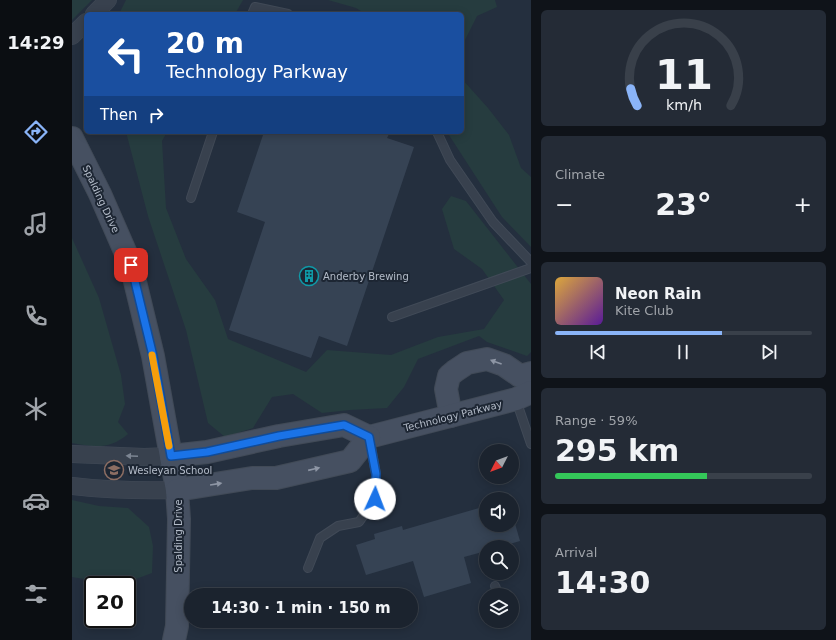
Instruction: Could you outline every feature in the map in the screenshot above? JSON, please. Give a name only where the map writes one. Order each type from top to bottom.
[{"type":"street","points":[[96,12],[108,0]]},
{"type":"street","points":[[72,36],[84,24]]},
{"type":"street","name":"Spalding Drive","points":[[72,138],[100,194],[131,265],[153,356],[177,490],[179,519],[177,626],[174,640]]},
{"type":"street","points":[[451,416],[446,389],[449,376],[467,363],[487,359],[504,365],[520,376],[531,373]]},
{"type":"street","name":"Technology Parkway","points":[[371,436],[472,411],[524,396]]},
{"type":"street","points":[[72,454],[144,457],[171,456],[207,452],[279,436],[344,425],[371,436],[350,461],[276,478],[252,478],[177,490],[147,491],[72,486]]},
{"type":"lane","points":[[253,12],[255,7],[279,12]]},
{"type":"lane","points":[[191,198],[212,134]]},
{"type":"lane","points":[[438,134],[450,160],[493,222],[531,262]]},
{"type":"lane","points":[[392,317],[531,268]]},
{"type":"lane","points":[[524,396],[531,444]]},
{"type":"lane","points":[[308,568],[320,538],[338,526],[359,522],[375,499],[376,474],[371,436]]},
{"type":"green space","points":[[72,0],[92,0],[72,20]]},
{"type":"green space","points":[[126,0],[243,0],[236,12],[120,12]]},
{"type":"green space","points":[[328,0],[495,0],[497,7],[477,16],[464,41],[464,12],[363,12],[356,8]]},
{"type":"green space","points":[[464,81],[488,108],[509,135],[521,168],[531,177],[531,247],[502,217],[448,134],[464,134]]},
{"type":"green space","points":[[127,134],[166,134],[162,141],[166,208],[186,259],[215,300],[228,339],[306,372],[327,350],[391,355],[438,337],[484,329],[504,300],[482,269],[454,249],[442,209],[451,196],[466,201],[531,284],[531,352],[527,356],[487,342],[479,336],[418,359],[404,387],[387,408],[322,413],[293,394],[272,397],[253,428],[225,437],[208,423],[186,330],[148,216]]},
{"type":"green space","points":[[72,238],[99,298],[121,375],[125,404],[118,422],[128,434],[114,443],[102,446],[88,446],[72,443]]},
{"type":"green space","points":[[72,500],[99,506],[128,508],[149,527],[153,546],[152,573],[136,579],[136,576],[84,576],[84,579],[72,577]]},
{"type":"building","name":"Anderby Brewing","points":[[263,134],[389,134],[387,138],[414,147],[347,346],[319,336],[311,358],[229,330],[265,222],[237,212]]},
{"type":"building","points":[[479,508],[479,532],[517,532],[520,541],[479,540],[479,553],[464,557],[471,583],[424,597],[413,561],[366,575],[356,545],[375,539],[374,534],[402,526],[403,530]]},
{"type":"slow traffic","points":[[152,355],[169,446]]},
{"type":"place","name":"Anderby Brewing","points":[[309,276]]},
{"type":"place","name":"Wesleyan School","points":[[114,470]]},
{"type":"route","points":[[131,265],[153,356],[171,456],[207,452],[279,436],[344,425],[369,437],[376,474],[375,499]]}]
